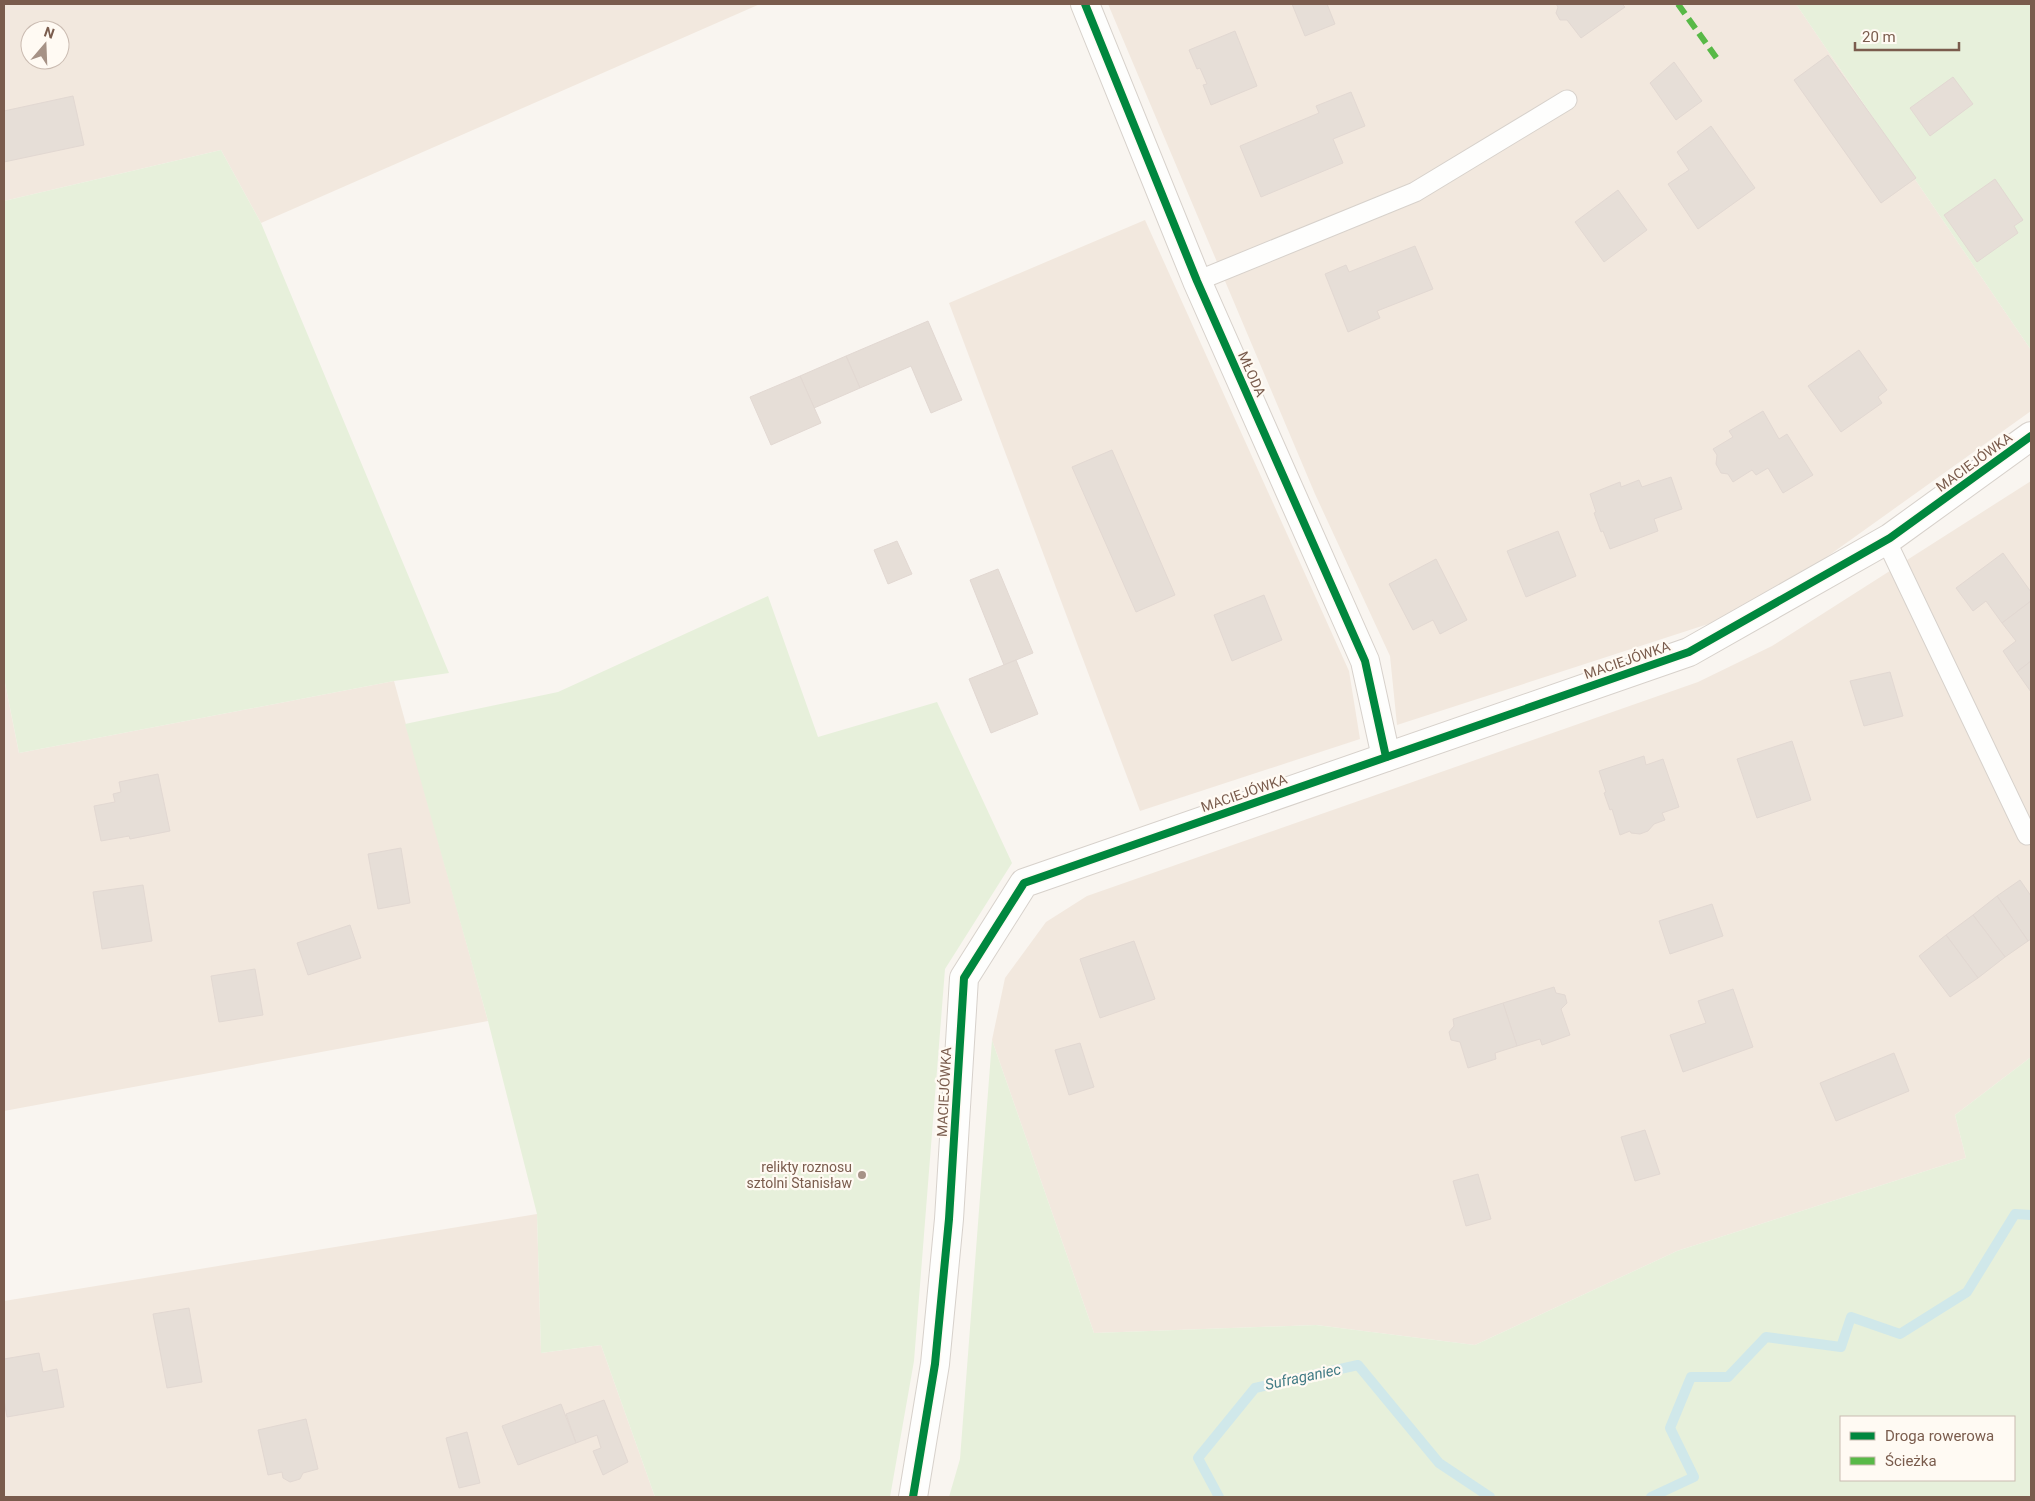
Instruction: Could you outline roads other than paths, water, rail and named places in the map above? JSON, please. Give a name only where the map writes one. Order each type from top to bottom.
[{"type":"street","name":"MŁODA","points":[[1085,4],[1197,281],[1365,661],[1386,757]]},
{"type":"street","name":"MACIEJÓWKA","points":[[913,1497],[935,1364],[950,1219],[964,978],[1024,882],[1689,652],[1886,540],[2031,436]]},
{"type":"lane","points":[[1197,281],[1415,192],[1568,100]]},
{"type":"lane","points":[[1886,540],[2027,835]]},
{"type":"waterway","name":"Sufraganiec","points":[[1651,1497],[1694,1477],[1670,1428],[1691,1377],[1728,1377],[1766,1337],[1841,1347],[1851,1317],[1900,1334],[1967,1292],[2015,1214],[2031,1215]]},
{"type":"waterway","name":"Sufraganiec","points":[[1219,1497],[1198,1458],[1255,1388],[1358,1365],[1439,1463],[1490,1497]]},
{"type":"place","name":"relikty roznosu sztolni Stanisław","points":[[862,1175]]}]
